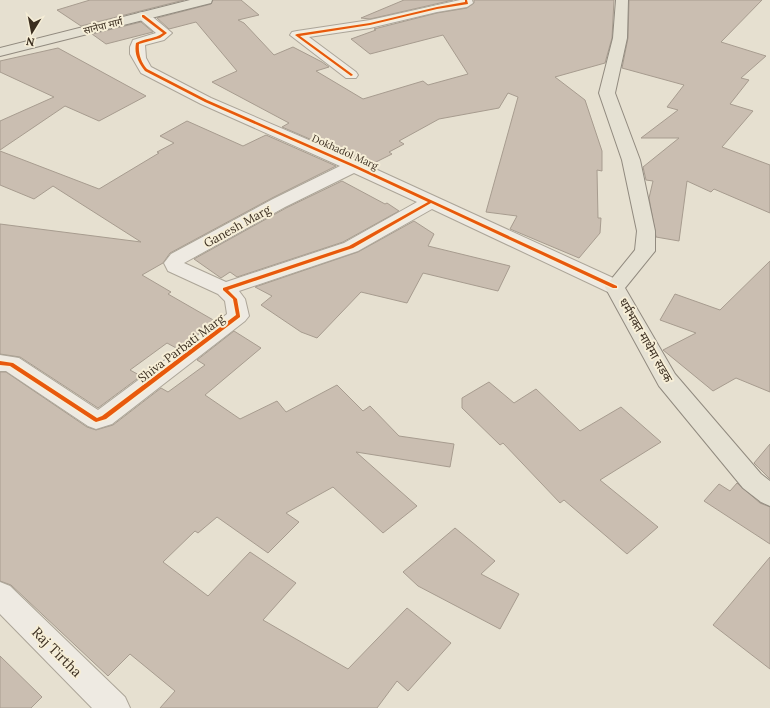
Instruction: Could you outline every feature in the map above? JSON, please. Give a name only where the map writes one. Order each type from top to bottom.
[{"type":"main road","name":"सानेपा मार्ग","points":[[0,52],[206,0]]},
{"type":"main road","name":"धर्मभक्त माथेमा सडक","points":[[622,0],[620,38],[607,93],[631,160],[646,231],[645,250],[615,287],[667,380],[752,481],[770,494]]},
{"type":"street","points":[[352,75],[297,36],[370,24],[437,8],[460,6],[467,3],[466,0]]},
{"type":"street","name":"Dokhadol Marg","points":[[143,16],[165,33],[160,37],[138,43],[136,49],[141,64],[146,70],[206,101],[354,166],[615,287]]},
{"type":"street","name":"Ganesh Marg","points":[[225,289],[176,267],[174,262],[178,258],[279,203],[354,166]]},
{"type":"street","points":[[225,289],[351,247],[430,202]]},
{"type":"street","name":"Shiva Parbati Marg","points":[[0,363],[11,364],[96,420],[104,418],[238,316],[235,299],[225,289]]},
{"type":"street","name":"Raj Tirtha","points":[[0,595],[114,708]]},
{"type":"building","points":[[90,0],[184,0],[81,26],[57,10]]},
{"type":"building","points":[[213,0],[241,0],[259,15],[238,20],[244,23],[274,55],[293,47],[329,67],[316,71],[363,99],[423,81],[428,85],[468,74],[443,35],[370,54],[351,39],[376,30],[374,29],[437,13],[467,8],[474,3],[474,0],[614,0],[612,38],[605,63],[555,77],[585,100],[602,151],[602,171],[597,170],[598,218],[601,218],[600,233],[579,258],[510,229],[517,216],[486,212],[518,97],[508,93],[499,108],[439,119],[399,141],[404,144],[389,152],[392,154],[370,165],[282,127],[289,123],[212,82],[237,71],[196,22],[169,29],[157,18],[211,4]]},
{"type":"building","points":[[404,0],[453,0],[370,19],[361,18]]},
{"type":"building","points":[[629,0],[762,0],[721,42],[766,56],[741,78],[749,80],[730,104],[753,111],[722,147],[770,165],[770,213],[714,189],[711,192],[687,181],[679,241],[656,237],[649,198],[653,181],[646,180],[643,167],[679,138],[641,138],[678,110],[667,107],[684,85],[622,68],[628,38]]},
{"type":"building","points":[[141,22],[153,32],[106,44],[92,34]]},
{"type":"building","points":[[58,48],[146,96],[99,121],[65,106],[0,150],[0,121],[54,97],[0,72],[0,61]]},
{"type":"building","points":[[187,121],[243,146],[266,135],[336,166],[272,198],[170,253],[163,263],[142,275],[171,292],[168,294],[215,321],[178,349],[167,343],[130,370],[141,376],[98,408],[20,357],[0,354],[0,224],[141,242],[53,186],[34,199],[0,185],[0,151],[99,189],[159,153],[157,152],[174,143],[160,136]]},
{"type":"building","points":[[342,181],[385,204],[387,203],[399,211],[343,242],[237,277],[230,272],[221,278],[194,259],[286,208]]},
{"type":"building","points":[[414,221],[434,234],[428,246],[510,266],[498,291],[423,273],[407,303],[361,292],[317,338],[301,332],[261,305],[272,296],[255,287],[358,252]]},
{"type":"building","points":[[770,261],[770,392],[736,378],[713,391],[663,350],[696,333],[660,320],[675,294],[720,310]]},
{"type":"building","points":[[234,331],[261,348],[205,395],[240,419],[277,401],[286,412],[337,385],[363,411],[370,406],[399,436],[454,444],[450,467],[356,452],[417,506],[383,533],[333,487],[286,513],[299,522],[268,553],[217,517],[198,533],[195,531],[163,562],[208,596],[250,552],[296,583],[263,620],[348,669],[407,608],[451,643],[408,691],[397,681],[377,708],[160,708],[175,691],[130,654],[108,676],[11,585],[0,581],[0,372],[6,372],[87,427],[96,430],[113,425],[161,388],[168,392],[205,365],[197,360]]},
{"type":"building","points":[[489,382],[514,403],[536,389],[580,431],[621,407],[661,442],[600,480],[658,527],[627,554],[564,500],[560,503],[503,443],[500,445],[462,408],[462,398]]},
{"type":"building","points":[[770,444],[770,479],[754,463]]},
{"type":"building","points":[[737,483],[760,503],[770,507],[770,544],[704,501],[719,484],[730,491]]},
{"type":"building","points":[[455,528],[495,561],[481,574],[519,594],[500,629],[418,586],[403,572]]},
{"type":"building","points":[[770,557],[770,669],[713,625]]},
{"type":"building","points":[[0,656],[42,697],[31,708],[0,708]]},
{"type":"cycle path","points":[[351,75],[297,35],[370,24],[437,8],[467,3],[466,0]]},
{"type":"cycle path","points":[[143,16],[165,33],[159,37],[138,43],[137,50],[139,58],[146,70],[206,101],[354,166],[615,287]]},
{"type":"cycle path","points":[[0,363],[11,364],[96,420],[104,418],[238,316],[235,299],[225,289],[351,247],[431,202]]}]
